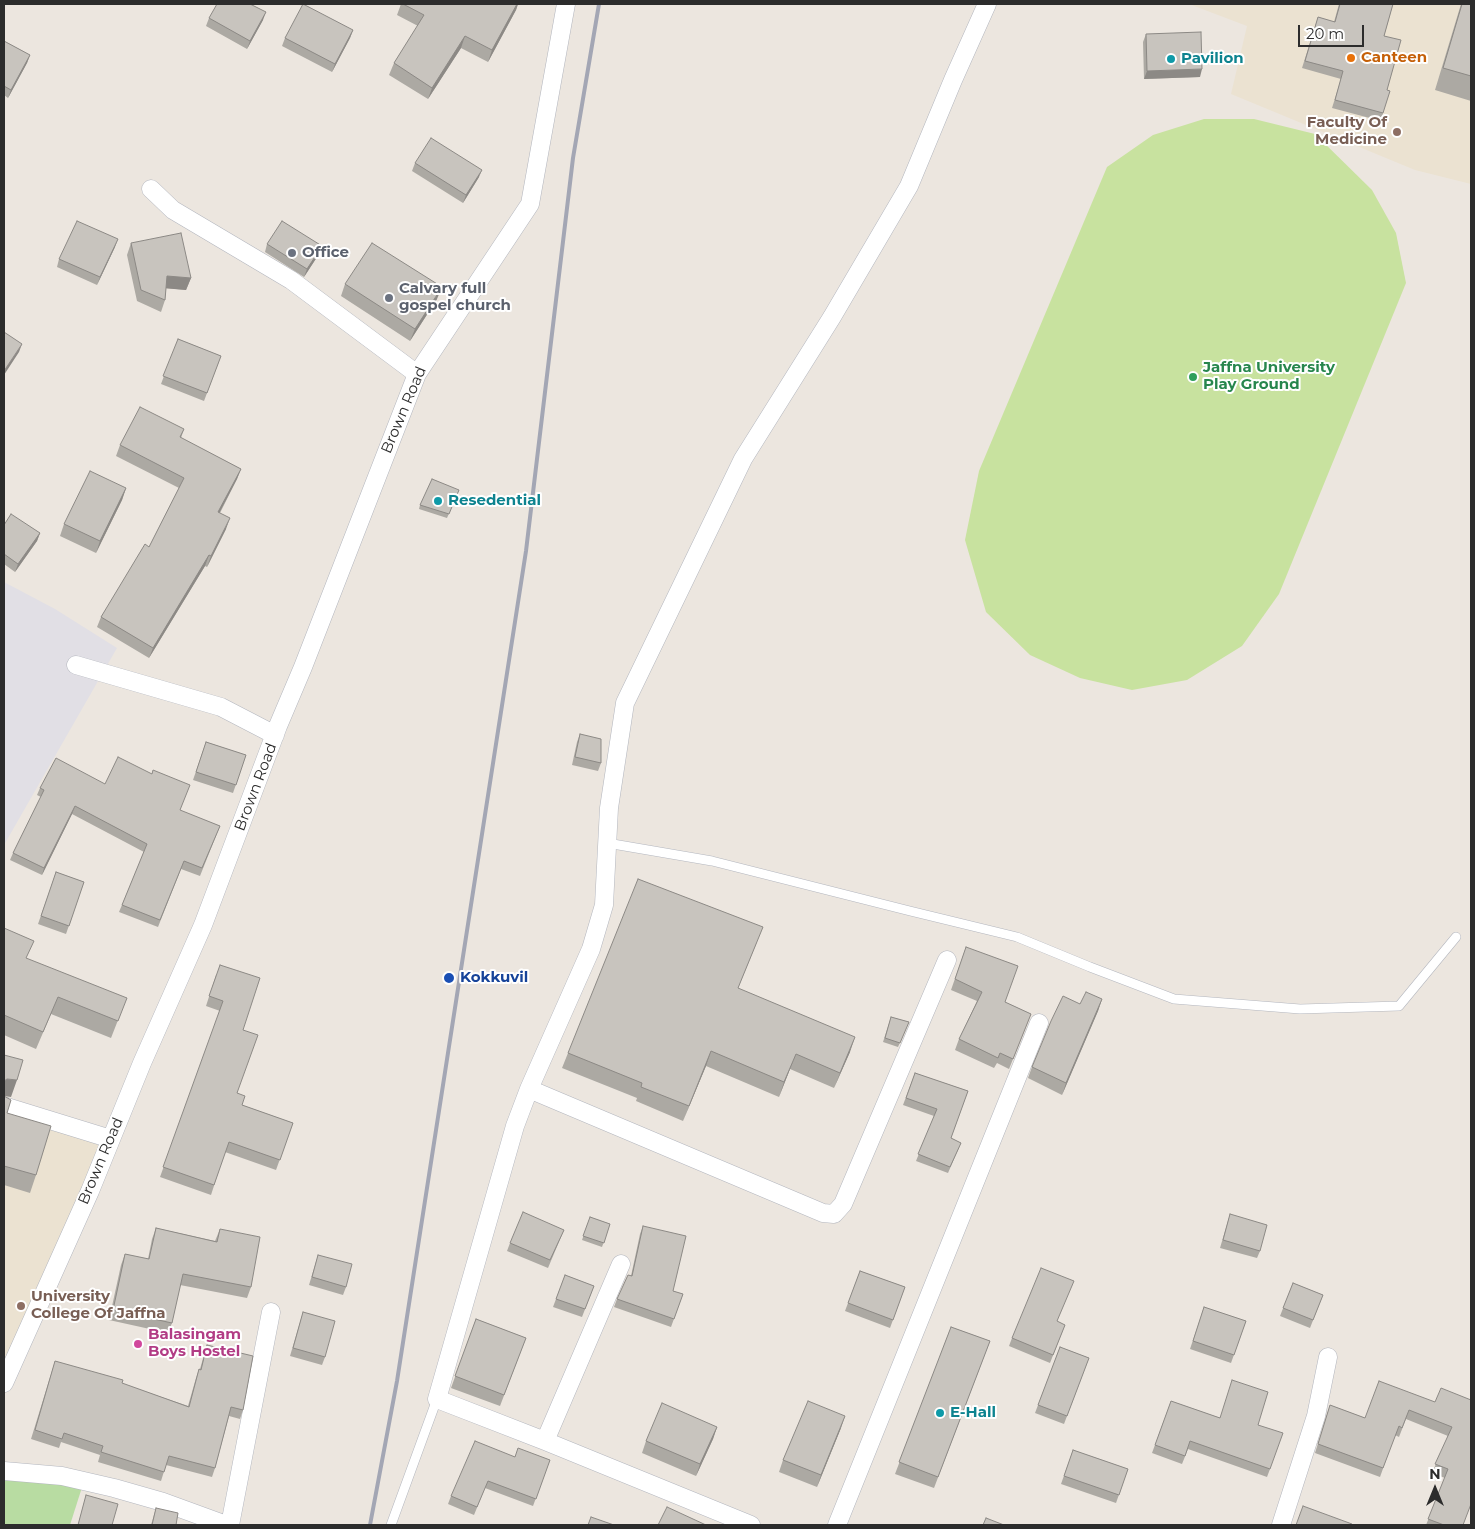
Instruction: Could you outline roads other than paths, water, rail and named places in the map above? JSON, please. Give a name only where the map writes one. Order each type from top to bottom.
[{"type":"street","name":"Brown Road","points":[[4,1383],[90,1191],[202,925],[417,374],[530,204],[566,4]]},
{"type":"street","points":[[751,1525],[437,1399],[515,1126],[529,1088],[591,949],[604,904],[609,808],[625,703],[743,459],[832,317],[909,186],[987,4]]},
{"type":"street","points":[[151,188],[173,210],[290,280],[417,374]]},
{"type":"street","points":[[76,665],[221,707],[275,735]]},
{"type":"street","points":[[529,1088],[823,1213],[834,1214],[843,1204],[947,960]]},
{"type":"street","points":[[837,1525],[1039,1023]]},
{"type":"street","points":[[4,1106],[111,1139]]},
{"type":"street","points":[[545,1441],[621,1264]]},
{"type":"street","points":[[4,1471],[62,1476],[114,1488],[163,1502],[228,1525],[271,1312]]},
{"type":"street","points":[[1281,1525],[1316,1416],[1328,1357]]},
{"type":"lane","points":[[607,843],[712,861],[1017,936],[1090,968],[1174,999],[1300,1009],[1399,1006],[1456,936]]},
{"type":"lane","points":[[391,1525],[437,1399]]},
{"type":"railway","points":[[370,1525],[397,1381],[526,551],[573,158],[599,4]]},
{"type":"place","name":"Canteen","points":[[1351,58]]},
{"type":"place","name":"Pavilion","points":[[1171,59]]},
{"type":"place","name":"Faculty Of Medicine","points":[[1397,132]]},
{"type":"place","name":"Office","points":[[292,253]]},
{"type":"place","name":"Calvary full gospel church","points":[[389,298]]},
{"type":"place","name":"Jaffna University Play Ground","points":[[1193,377]]},
{"type":"place","name":"Resedential","points":[[438,501]]},
{"type":"place","name":"Kokkuvil","points":[[449,978]]},
{"type":"place","name":"University College Of Jaffna","points":[[21,1306]]},
{"type":"place","name":"Balasingam Boys Hostel","points":[[138,1344]]},
{"type":"place","name":"E-Hall","points":[[940,1413]]}]
